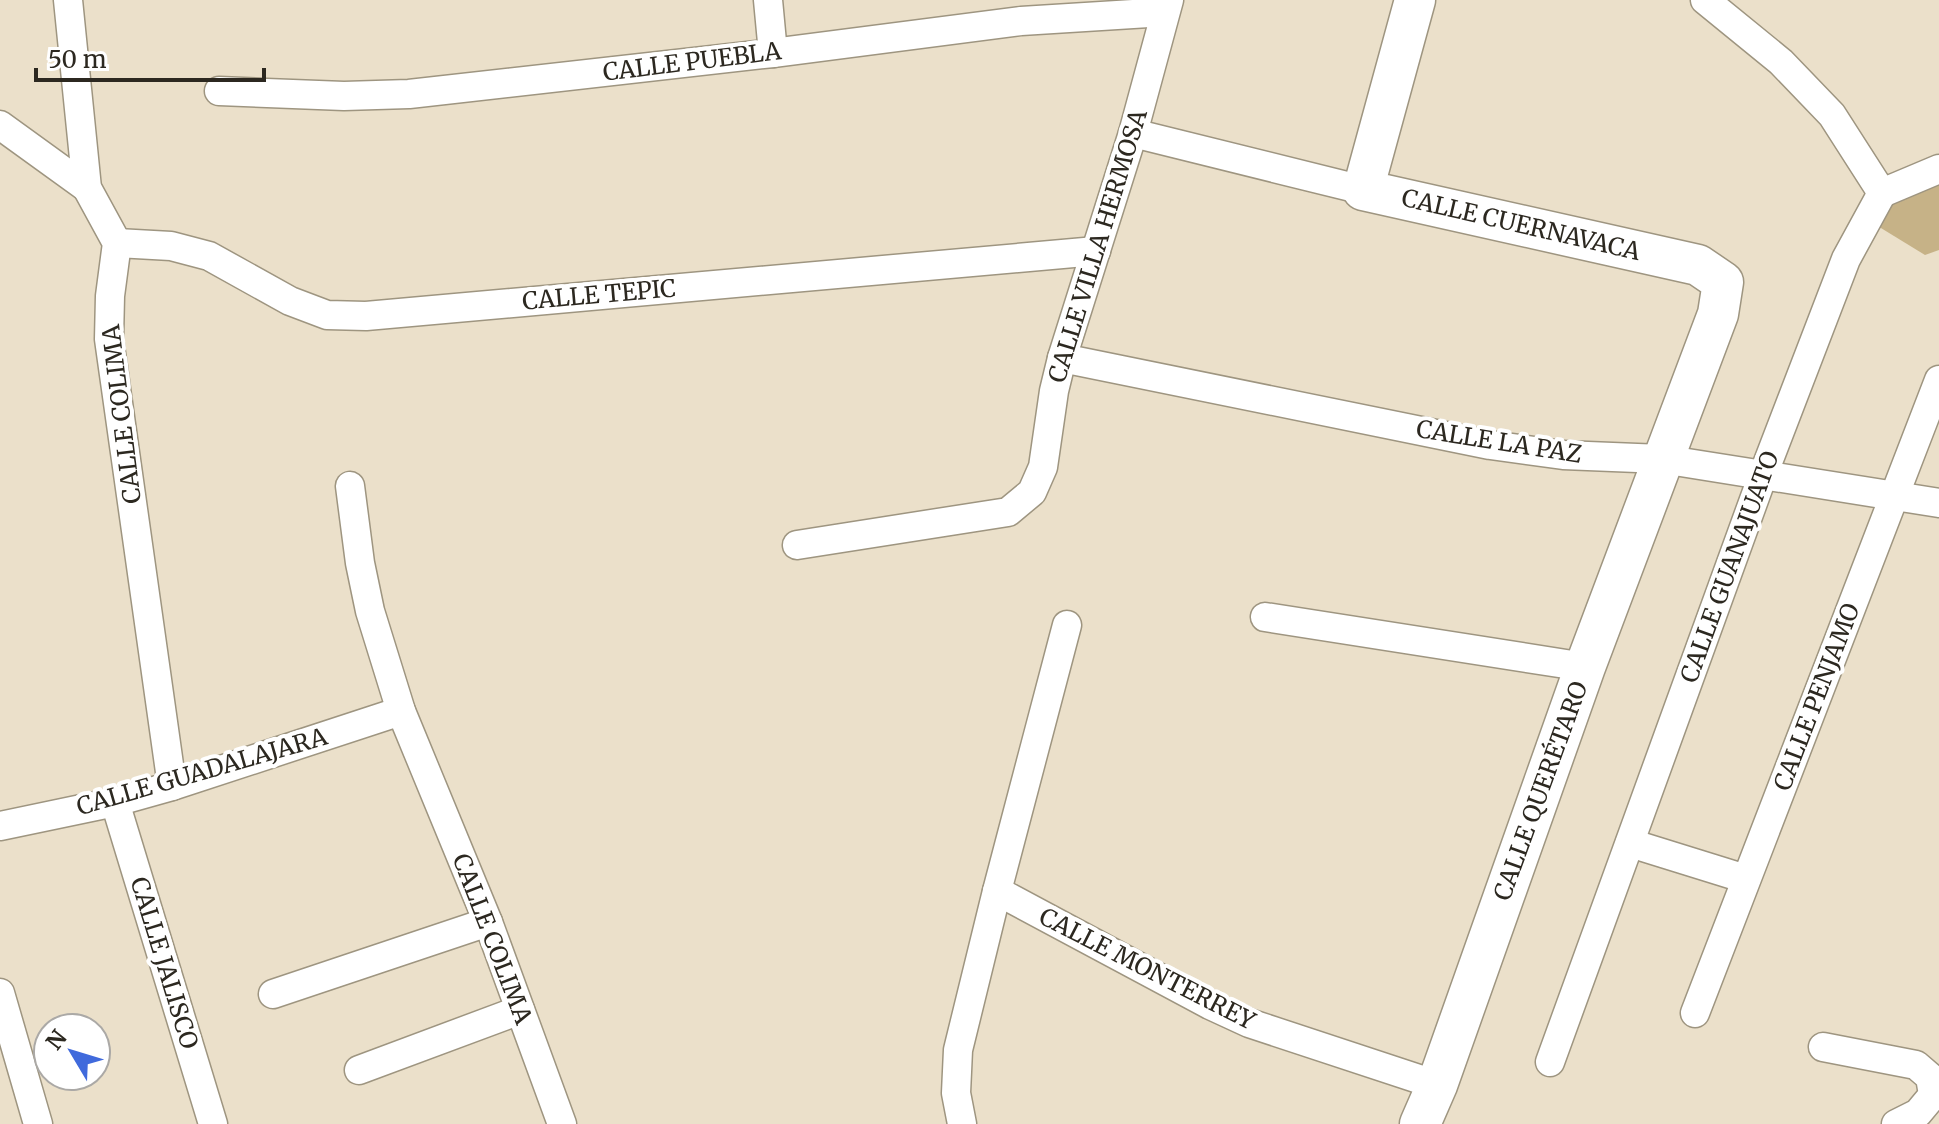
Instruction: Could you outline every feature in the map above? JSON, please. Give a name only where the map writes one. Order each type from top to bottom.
[{"type":"street","points":[[68,0],[87,188],[117,243]]},
{"type":"street","points":[[768,0],[773,53]]},
{"type":"street","points":[[1363,190],[1415,0]]},
{"type":"street","points":[[1712,2],[1781,62],[1832,115],[1882,193],[1939,169]]},
{"type":"street","name":"CALLE PUEBLA","points":[[219,91],[344,96],[409,94],[773,53],[1020,10],[1167,6]]},
{"type":"street","name":"CALLE VILLA HERMOSA","points":[[797,545],[1008,512],[1032,492],[1043,467],[1062,358],[1133,133],[1167,6]]},
{"type":"street","points":[[0,125],[87,188]]},
{"type":"street","name":"CALLE CUERNAVACA","points":[[1133,133],[1363,190],[1698,265],[1723,282],[1718,314],[1662,459]]},
{"type":"street","name":"CALLE GUANAJUATO","points":[[1550,1062],[1763,475],[1846,259],[1882,193]]},
{"type":"street","name":"CALLE TEPIC","points":[[117,243],[171,246],[209,256],[290,301],[315,311],[327,315],[366,316],[1096,251]]},
{"type":"street","name":"CALLE COLIMA","points":[[117,243],[110,296],[109,339],[172,786]]},
{"type":"street","name":"CALLE LA PAZ","points":[[1062,358],[1490,445],[1563,455],[1662,459],[1939,503]]},
{"type":"street","name":"CALLE PENJAMO","points":[[1695,1013],[1939,380]]},
{"type":"street","name":"CALLE QUERÉTARO","points":[[1420,1124],[1437,1085],[1662,459]]},
{"type":"street","name":"CALLE COLIMA","points":[[350,486],[370,611],[401,711],[488,922],[562,1124]]},
{"type":"street","points":[[1265,617],[1585,667]]},
{"type":"street","points":[[962,1124],[956,1093],[958,1050],[1067,625]]},
{"type":"street","name":"CALLE GUADALAJARA","points":[[0,826],[115,802],[172,786],[401,711]]},
{"type":"street","name":"CALLE JALISCO","points":[[115,802],[213,1124]]},
{"type":"street","points":[[1630,843],[1746,879]]},
{"type":"street","name":"CALLE MONTERREY","points":[[997,891],[1249,1023],[1437,1085]]},
{"type":"street","points":[[273,994],[488,922]]},
{"type":"street","points":[[0,993],[38,1124]]},
{"type":"street","points":[[359,1070],[520,1010]]},
{"type":"street","points":[[1823,1047],[1916,1065],[1930,1077],[1933,1095],[1918,1113],[1896,1124]]},
{"type":"shaded area","points":[[1939,174],[1939,250],[1925,255],[1876,225],[1888,197]]}]
